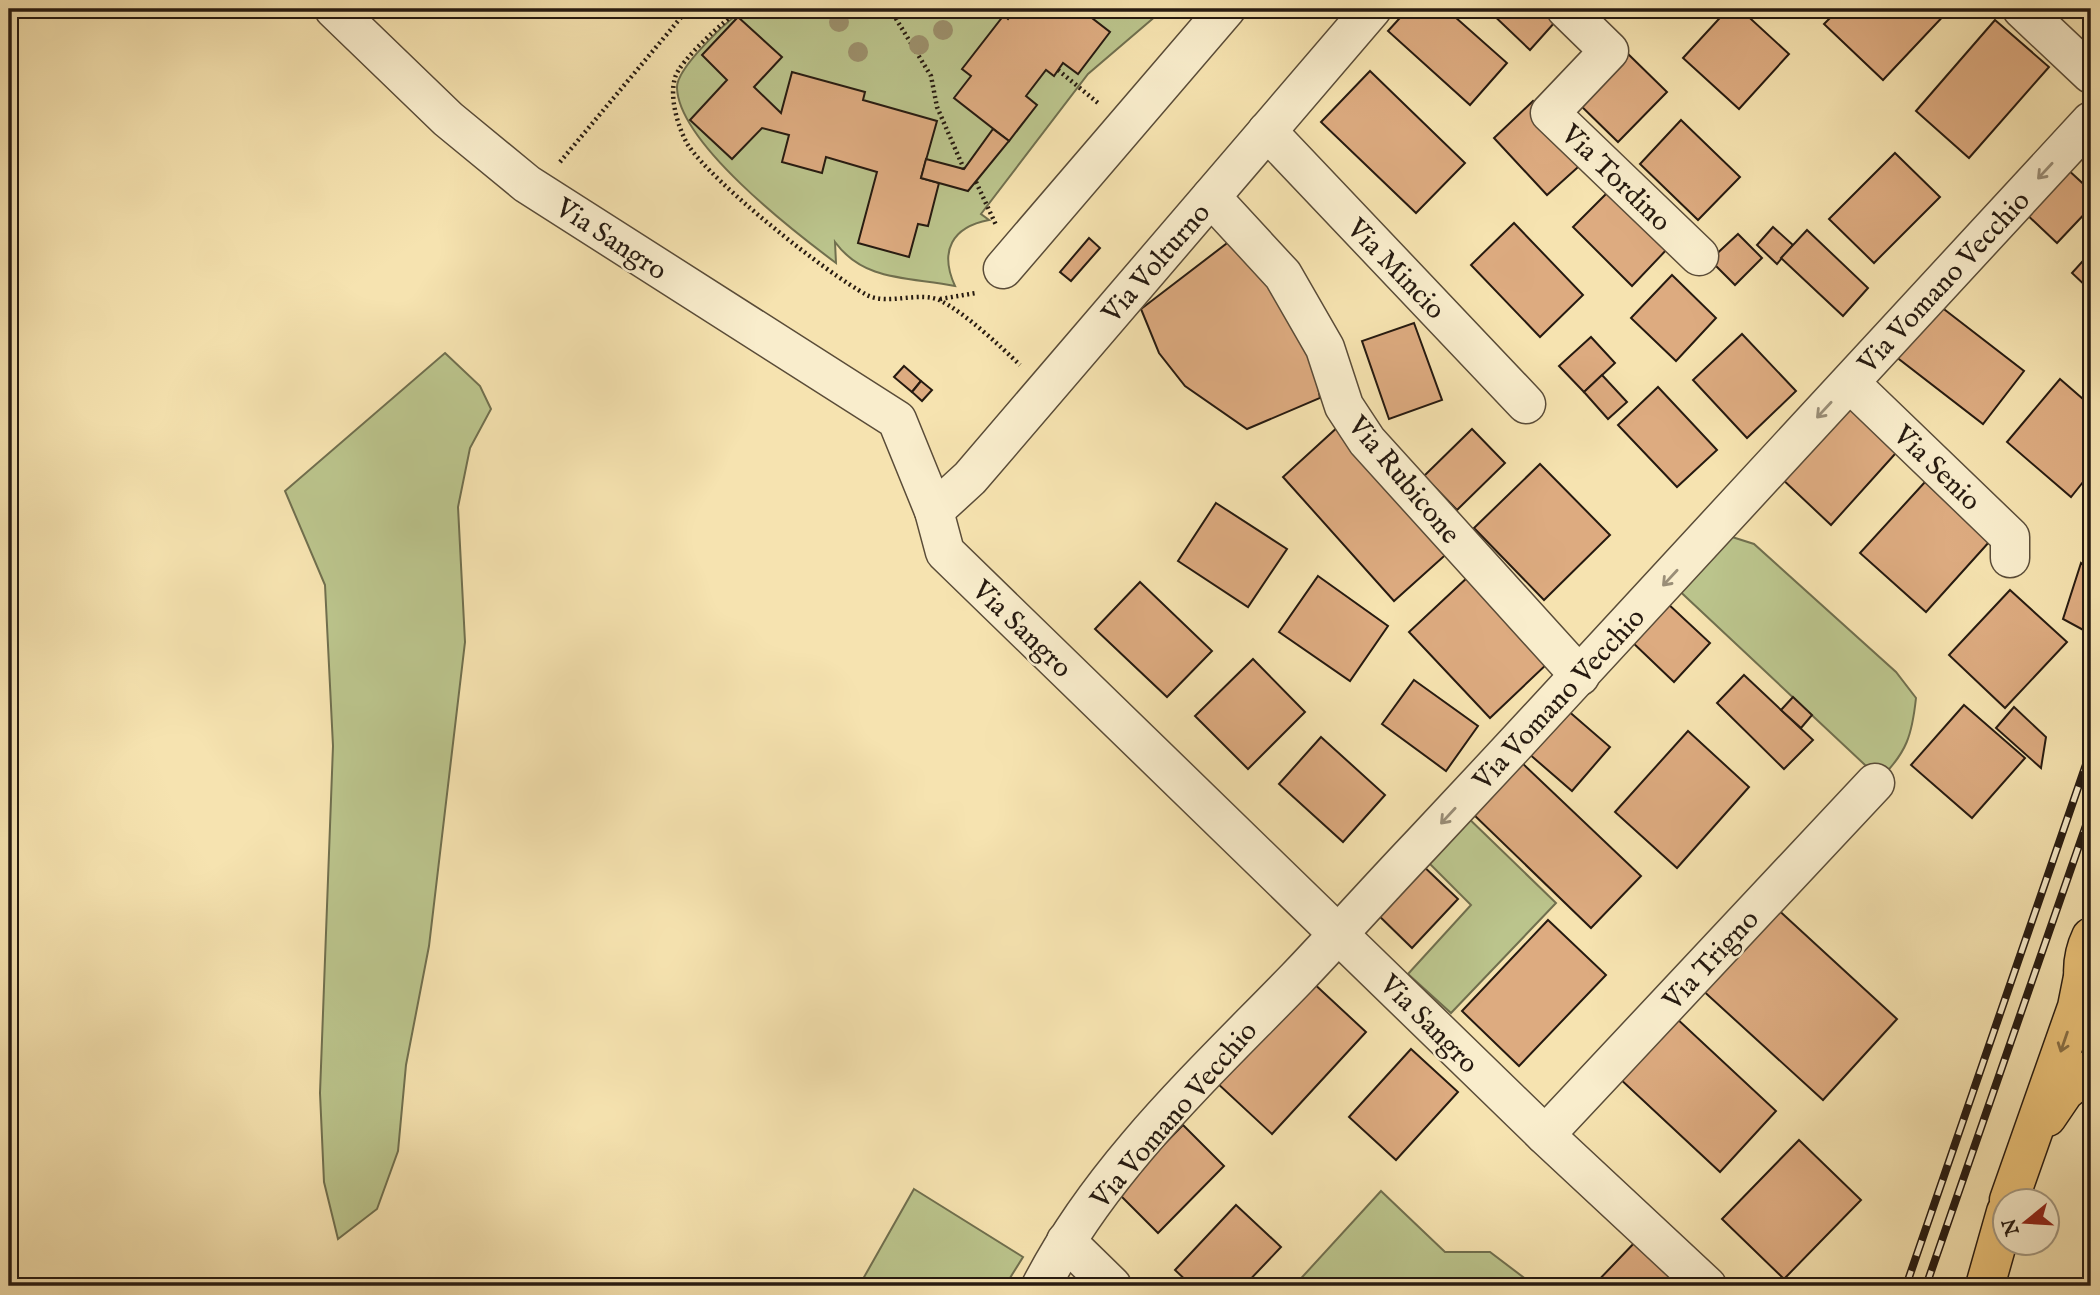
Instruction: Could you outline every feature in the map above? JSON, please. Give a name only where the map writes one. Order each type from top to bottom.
[{"type":"main road","points":[[2014,1186],[2077,1007],[2087,991],[2085,950],[2091,937]]},
{"type":"main road","points":[[2029,1142],[2064,1092],[2091,1069]]},
{"type":"main road","points":[[1985,1286],[1994,1256]]},
{"type":"street","name":"Via Sangro","points":[[334,9],[448,119],[537,190],[897,420],[934,511],[946,552],[1545,1135],[1707,1286]]},
{"type":"street","points":[[1003,269],[1226,9]]},
{"type":"street","name":"Via Volturno","points":[[934,511],[970,478],[1372,9]]},
{"type":"street","name":"Via Tordino","points":[[1566,9],[1609,51],[1550,113],[1699,256]]},
{"type":"street","points":[[2022,9],[2091,74]]},
{"type":"street","name":"Via Vomano Vecchio","points":[[1041,1286],[1066,1241],[1131,1155],[1228,1046],[1580,676],[2091,121]]},
{"type":"street","name":"Via Mincio","points":[[1267,131],[1527,404]]},
{"type":"street","name":"Via Rubicone","points":[[1210,197],[1283,275],[1325,348],[1344,406],[1367,441],[1580,676]]},
{"type":"street","name":"Via Senio","points":[[1850,383],[2010,537],[2010,558]]},
{"type":"street","name":"Via Trigno","points":[[1545,1135],[1875,783]]},
{"type":"street","points":[[1066,1241],[1112,1286]]},
{"type":"path","points":[[537,190],[688,9]]},
{"type":"path","points":[[741,9],[699,46],[674,77],[675,110],[687,144],[712,174],[822,265],[870,297],[940,299],[1000,346],[1046,389]]},
{"type":"path","points":[[890,9],[931,76],[937,107],[964,169]]},
{"type":"path","points":[[1058,70],[1126,125]]},
{"type":"green space","points":[[745,9],[1164,9],[1088,74],[981,214],[989,220],[966,228],[952,242],[948,262],[955,286],[905,279],[874,271],[847,255],[835,242],[836,263],[793,230],[741,184],[697,134],[683,110],[677,88],[679,79],[704,45]]},
{"type":"green space","points":[[445,353],[480,386],[491,409],[470,448],[458,507],[465,642],[429,946],[406,1065],[398,1151],[377,1209],[338,1239],[324,1182],[320,1093],[333,746],[325,585],[285,491]]},
{"type":"green space","points":[[1729,536],[1754,544],[1896,672],[1916,698],[1907,742],[1880,779],[1671,583]]},
{"type":"green space","points":[[1461,811],[1556,903],[1451,1013],[1408,974],[1471,905],[1420,854]]},
{"type":"green space","points":[[914,1189],[1023,1257],[1005,1286],[859,1286]]},
{"type":"green space","points":[[1381,1191],[1445,1252],[1490,1252],[1527,1280],[1527,1286],[1294,1286]]},
{"type":"building","points":[[1016,9],[1099,9],[1092,18],[1110,32],[1078,74],[1063,63],[1054,76],[1046,70],[1026,96],[1037,105],[1009,141],[954,98],[971,76],[962,69],[1004,15],[1008,19]]},
{"type":"building","points":[[1408,9],[1446,9],[1507,63],[1470,105],[1388,31]]},
{"type":"building","points":[[1487,9],[1561,9],[1564,12],[1530,50]]},
{"type":"building","points":[[1728,9],[1740,9],[1789,54],[1739,109],[1683,58]]},
{"type":"building","points":[[1839,9],[1950,9],[1883,80],[1824,24]]},
{"type":"building","points":[[738,17],[782,57],[754,87],[781,113],[792,72],[865,92],[863,100],[937,121],[921,178],[939,183],[928,226],[918,224],[909,257],[858,243],[877,172],[826,157],[822,173],[782,162],[789,135],[762,128],[732,159],[690,120],[727,80],[702,55]]},
{"type":"building","points":[[1995,20],[2049,67],[1969,158],[1916,111]]},
{"type":"building","points":[[1624,50],[1667,92],[1618,142],[1575,100]]},
{"type":"building","points":[[1370,71],[1465,163],[1416,213],[1321,122]]},
{"type":"building","points":[[1533,101],[1587,159],[1547,195],[1494,138]]},
{"type":"building","points":[[1681,120],[1740,177],[1698,220],[1640,164]]},
{"type":"building","points":[[993,129],[1009,141],[968,191],[921,178],[926,159],[964,169]]},
{"type":"building","points":[[1895,153],[1940,197],[1874,263],[1829,219]]},
{"type":"building","points":[[2065,167],[2091,191],[2091,207],[2057,243],[2023,211]]},
{"type":"building","points":[[1612,188],[1670,246],[1632,286],[1573,227]]},
{"type":"building","points":[[1514,223],[1583,295],[1540,337],[1471,265]]},
{"type":"building","points":[[1773,227],[1793,245],[1777,264],[1757,245]]},
{"type":"building","points":[[1807,230],[1868,288],[1843,316],[1781,258]]},
{"type":"building","points":[[1239,234],[1307,327],[1320,398],[1247,429],[1185,386],[1159,353],[1141,309]]},
{"type":"building","points":[[1738,234],[1762,258],[1735,285],[1710,260]]},
{"type":"building","points":[[1089,238],[1100,248],[1071,281],[1060,272]]},
{"type":"building","points":[[2091,252],[2091,291],[2072,273]]},
{"type":"building","points":[[1672,275],[1716,318],[1676,361],[1631,318]]},
{"type":"building","points":[[1936,303],[2024,371],[1983,424],[1895,356]]},
{"type":"building","points":[[1414,323],[1442,400],[1389,419],[1362,341]]},
{"type":"building","points":[[1742,334],[1796,391],[1747,438],[1693,380]]},
{"type":"building","points":[[1591,337],[1615,363],[1584,392],[1559,366]]},
{"type":"building","points":[[904,366],[921,381],[912,392],[894,377]]},
{"type":"building","points":[[1602,375],[1627,402],[1608,419],[1584,392]]},
{"type":"building","points":[[2060,379],[2091,406],[2091,472],[2071,497],[2007,442]]},
{"type":"building","points":[[921,381],[932,390],[922,401],[912,392]]},
{"type":"building","points":[[1658,387],[1717,450],[1677,487],[1618,425]]},
{"type":"building","points":[[1852,397],[1904,444],[1831,525],[1780,477]]},
{"type":"building","points":[[1340,425],[1452,549],[1394,601],[1283,477]]},
{"type":"building","points":[[1472,429],[1505,463],[1457,510],[1424,476]]},
{"type":"building","points":[[1540,464],[1610,535],[1544,600],[1474,528]]},
{"type":"building","points":[[1925,482],[1990,541],[1926,612],[1860,553]]},
{"type":"building","points":[[1216,503],[1287,549],[1248,607],[1178,561]]},
{"type":"building","points":[[2081,563],[2091,572],[2091,620],[2087,632],[2063,619]]},
{"type":"building","points":[[1318,576],[1388,626],[1350,681],[1279,632]]},
{"type":"building","points":[[1469,576],[1549,662],[1490,718],[1409,632]]},
{"type":"building","points":[[1140,582],[1212,651],[1167,697],[1095,629]]},
{"type":"building","points":[[2010,590],[2067,642],[2005,708],[1949,655]]},
{"type":"building","points":[[1666,602],[1710,643],[1674,682],[1630,640]]},
{"type":"building","points":[[1253,659],[1305,712],[1248,769],[1195,716]]},
{"type":"building","points":[[1744,675],[1813,740],[1784,769],[1717,703]]},
{"type":"building","points":[[1414,680],[1478,726],[1446,771],[1382,724]]},
{"type":"building","points":[[1793,697],[1812,715],[1801,728],[1781,710]]},
{"type":"building","points":[[1964,705],[2025,758],[1972,818],[1911,765]]},
{"type":"building","points":[[2014,707],[2046,737],[2041,768],[1996,728]]},
{"type":"building","points":[[1566,709],[1610,747],[1572,791],[1528,753]]},
{"type":"building","points":[[1688,731],[1749,787],[1677,868],[1615,812]]},
{"type":"building","points":[[1321,737],[1385,795],[1343,842],[1279,784]]},
{"type":"building","points":[[1520,761],[1641,876],[1591,928],[1472,813]]},
{"type":"building","points":[[1419,862],[1458,899],[1412,948],[1373,910]]},
{"type":"building","points":[[1774,906],[1897,1019],[1823,1100],[1699,987]]},
{"type":"building","points":[[1548,920],[1606,975],[1519,1066],[1462,1011]]},
{"type":"building","points":[[1310,980],[1366,1032],[1272,1134],[1216,1082]]},
{"type":"building","points":[[1674,1016],[1776,1111],[1720,1172],[1618,1077]]},
{"type":"building","points":[[1411,1049],[1458,1092],[1396,1160],[1349,1117]]},
{"type":"building","points":[[1183,1125],[1224,1166],[1158,1233],[1117,1192]]},
{"type":"building","points":[[1799,1140],[1861,1200],[1784,1279],[1722,1219]]},
{"type":"building","points":[[1236,1205],[1281,1247],[1244,1286],[1192,1286],[1175,1270]]},
{"type":"building","points":[[1638,1239],[1688,1286],[1593,1286]]},
{"type":"railway","points":[[1906,1286],[2091,750]]},
{"type":"railway","points":[[1926,1286],[2091,811]]}]
